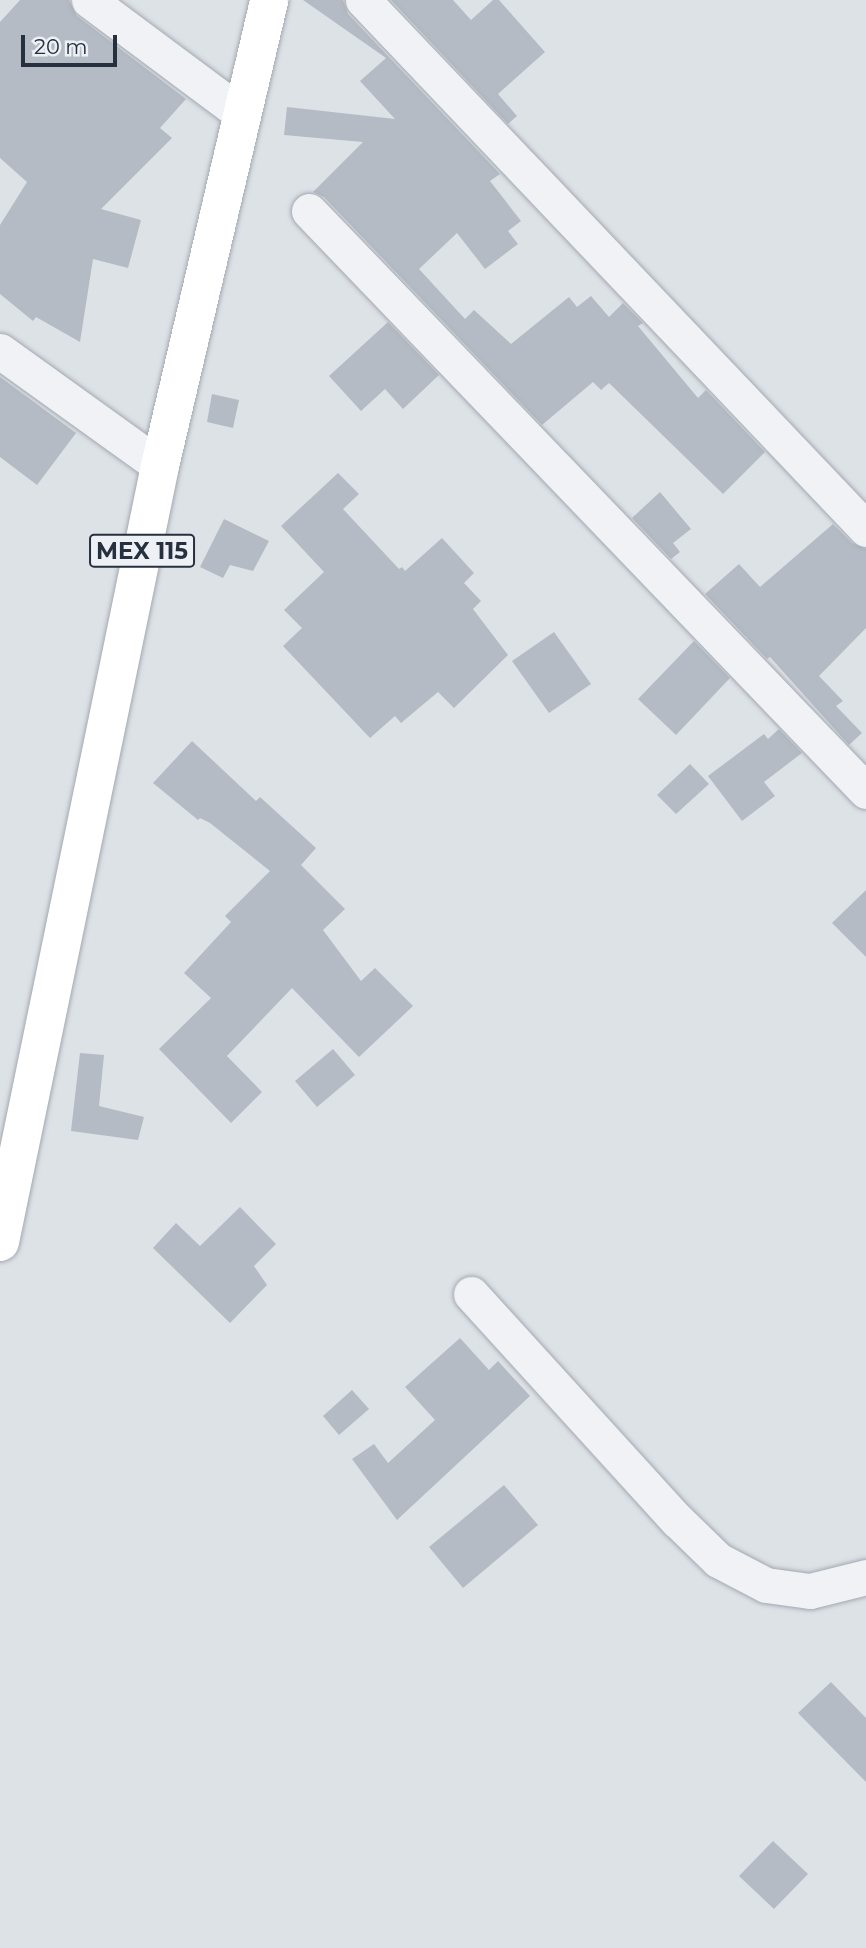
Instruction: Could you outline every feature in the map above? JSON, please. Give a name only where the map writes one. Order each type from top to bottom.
[{"type":"main road","name":"MEX 115","points":[[0,1242],[160,466],[269,0]]},
{"type":"street","points":[[89,0],[242,114]]},
{"type":"street","points":[[363,0],[866,529]]},
{"type":"street","points":[[309,211],[866,790]]},
{"type":"street","points":[[0,351],[160,466]]},
{"type":"street","points":[[471,1294],[677,1520],[718,1560],[766,1585],[810,1591],[866,1577]]},
{"type":"building","points":[[20,0],[69,0],[77,16],[186,99],[160,128],[172,138],[101,209],[141,220],[128,268],[93,259],[80,342],[36,317],[33,321],[0,294],[0,225],[27,182],[0,158],[0,22]]},
{"type":"building","points":[[303,0],[343,0],[348,14],[500,174],[490,181],[521,221],[508,231],[518,244],[485,269],[457,233],[419,269],[465,319],[474,310],[511,344],[569,297],[577,307],[591,296],[609,317],[623,303],[643,323],[638,326],[698,398],[706,390],[765,452],[723,494],[609,383],[601,390],[593,382],[542,425],[324,197],[313,192],[363,142],[284,135],[287,107],[395,119],[360,81],[386,58]]},
{"type":"building","points":[[391,0],[453,0],[471,20],[493,0],[499,0],[545,52],[498,94],[517,116],[508,124]]},
{"type":"building","points":[[388,322],[439,375],[403,409],[385,389],[361,411],[329,376]]},
{"type":"building","points":[[0,377],[76,433],[37,485],[0,457]]},
{"type":"building","points":[[212,394],[239,400],[233,428],[207,422]]},
{"type":"building","points":[[338,473],[359,494],[343,509],[399,569],[402,567],[405,571],[442,538],[474,573],[464,583],[481,601],[473,609],[508,655],[454,708],[438,692],[401,723],[395,716],[370,738],[283,646],[302,628],[284,610],[324,572],[281,526]]},
{"type":"building","points":[[660,492],[691,529],[673,543],[680,552],[671,559],[632,518]]},
{"type":"building","points":[[224,519],[269,541],[253,571],[230,565],[223,578],[200,567]]},
{"type":"building","points":[[833,524],[852,543],[866,549],[866,628],[819,676],[843,701],[836,706],[862,733],[849,745],[770,657],[767,659],[705,594],[739,564],[760,587]]},
{"type":"building","points":[[554,632],[591,684],[549,713],[512,661]]},
{"type":"building","points":[[694,641],[730,678],[676,735],[638,699]]},
{"type":"building","points":[[779,729],[802,753],[764,782],[775,796],[742,821],[708,776],[764,734],[768,739]]},
{"type":"building","points":[[192,741],[256,801],[260,797],[316,848],[301,865],[345,909],[323,930],[361,981],[375,968],[413,1006],[359,1057],[292,988],[227,1056],[262,1092],[231,1123],[159,1049],[211,998],[184,973],[231,922],[225,916],[270,871],[210,823],[200,818],[198,820],[153,783]]},
{"type":"building","points":[[690,764],[709,784],[676,814],[657,795]]},
{"type":"building","points":[[866,890],[866,957],[832,923]]},
{"type":"building","points":[[333,1049],[355,1075],[317,1107],[295,1081]]},
{"type":"building","points":[[80,1053],[104,1055],[99,1106],[144,1117],[138,1140],[71,1131]]},
{"type":"building","points":[[240,1207],[276,1244],[254,1266],[267,1285],[230,1323],[153,1248],[176,1223],[200,1246]]},
{"type":"building","points":[[460,1338],[489,1370],[498,1361],[530,1396],[397,1520],[352,1459],[374,1444],[388,1463],[435,1420],[405,1387]]},
{"type":"building","points":[[352,1390],[369,1409],[339,1435],[323,1416]]},
{"type":"building","points":[[504,1485],[538,1525],[463,1588],[429,1547]]},
{"type":"building","points":[[831,1682],[866,1718],[866,1782],[798,1713]]},
{"type":"building","points":[[773,1841],[808,1874],[774,1909],[739,1876]]}]
